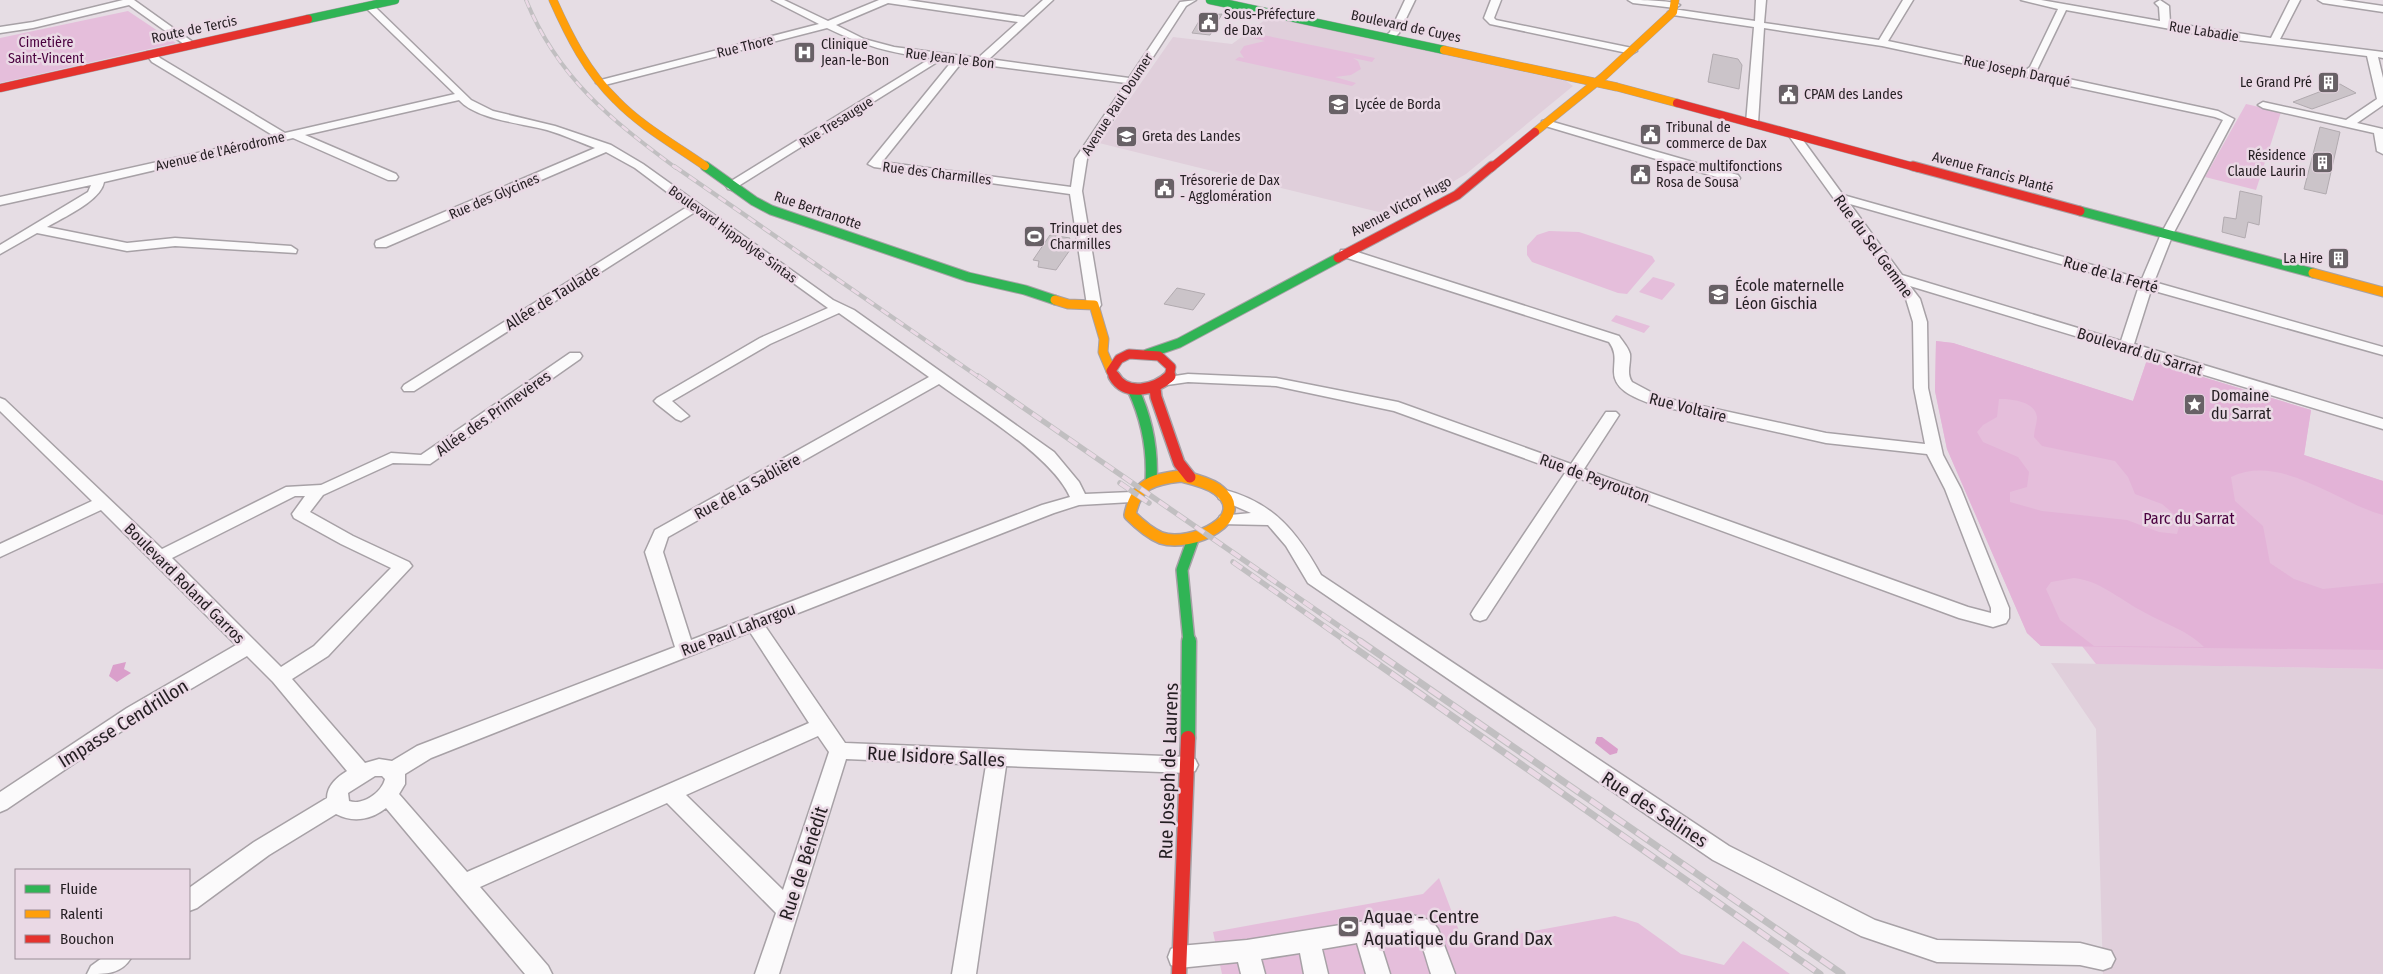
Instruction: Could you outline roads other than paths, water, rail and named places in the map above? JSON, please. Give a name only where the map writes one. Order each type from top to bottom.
[{"type":"street","name":"Route de Tercis","points":[[0,88],[395,0]]},
{"type":"street","name":"Rue Bertranotte","points":[[553,0],[568,36],[601,83],[630,112],[732,186],[771,210],[968,277],[1024,290],[1068,304],[1094,305]]},
{"type":"street","name":"Rue Jean le Bon","points":[[778,0],[827,25],[876,46],[958,60],[1132,81]]},
{"type":"street","name":"Rue Thore","points":[[601,83],[827,25],[887,0]]},
{"type":"street","points":[[887,0],[1026,20]]},
{"type":"street","points":[[980,62],[1048,0]]},
{"type":"street","points":[[1192,0],[1198,0]]},
{"type":"street","name":"Avenue Paul Doumer","points":[[1110,370],[1104,352],[1104,339],[1094,305],[1076,191],[1081,158],[1183,4],[1192,0]]},
{"type":"street","name":"Boulevard de Cuyes","points":[[1210,0],[1238,2],[1389,38],[1596,82]]},
{"type":"street","points":[[1389,38],[1394,33],[1410,0]]},
{"type":"street","points":[[1496,0],[1489,18],[1493,22],[1632,51]]},
{"type":"street","name":"Rue Joseph Darqué","points":[[1632,0],[1674,6],[1759,24],[1882,42],[2218,114],[2229,119],[2167,234]]},
{"type":"street","points":[[1752,123],[1761,0]]},
{"type":"street","points":[[1882,42],[1908,0]]},
{"type":"street","name":"Rue Labadie","points":[[2026,0],[2165,24],[2377,55]]},
{"type":"street","points":[[2274,41],[2295,0]]},
{"type":"street","points":[[2324,0],[2383,9]]},
{"type":"street","points":[[0,30],[33,25],[130,1],[192,45]]},
{"type":"street","points":[[2160,3],[2164,6],[2165,24]]},
{"type":"street","name":"Boulevard Hippolyte Sintas","points":[[369,6],[456,89],[467,102],[489,113],[551,128],[606,147],[640,166],[828,303],[840,308],[1048,456],[1084,500]]},
{"type":"street","name":"Avenue Victor Hugo","points":[[1147,354],[1179,343],[1457,194],[1632,51],[1674,6]]},
{"type":"street","points":[[2029,73],[2034,69],[2063,7]]},
{"type":"street","points":[[151,54],[156,60],[287,135],[392,177]]},
{"type":"street","points":[[2348,124],[2383,100],[2377,55]]},
{"type":"street","name":"Rue Tresaugue","points":[[732,186],[940,57]]},
{"type":"street","name":"Rue des Charmilles","points":[[958,60],[874,164],[1076,191]]},
{"type":"street","name":"Avenue Francis Planté","points":[[1596,82],[2383,292]]},
{"type":"street","name":"Avenue de l'Aérodrome","points":[[98,182],[287,135],[460,96]]},
{"type":"street","points":[[2263,105],[2381,132],[2383,151]]},
{"type":"street","points":[[1546,123],[1734,178]]},
{"type":"street","name":"Rue du Sel Gemme","points":[[1793,134],[1913,300],[1920,322],[1921,388],[1934,450],[1953,489],[2000,608],[2000,618],[1993,620]]},
{"type":"street","name":"Rue des Glycines","points":[[381,244],[606,147]]},
{"type":"street","points":[[0,201],[98,182],[97,188],[92,194],[0,250]]},
{"type":"street","name":"Rue de la Ferté","points":[[1838,197],[2383,351]]},
{"type":"street","name":"Allée de Taulade","points":[[409,388],[695,206]]},
{"type":"street","points":[[35,230],[127,247],[175,242],[291,250]]},
{"type":"street","points":[[2126,347],[2146,284],[2167,234]]},
{"type":"street","name":"Rue Voltaire","points":[[1346,253],[1614,340],[1621,346],[1623,351],[1620,379],[1624,386],[1636,394],[1656,401],[1826,438],[1934,450]]},
{"type":"street","name":"Boulevard du Sarrat","points":[[1898,278],[2383,424]]},
{"type":"street","points":[[682,416],[662,401],[765,341],[840,308]]},
{"type":"street","points":[[1104,339],[1129,354]]},
{"type":"street","points":[[1179,343],[1156,397],[1179,463],[1190,477]]},
{"type":"street","points":[[1151,482],[1153,458],[1139,399],[1134,389],[1116,382],[1111,377],[1110,370],[1119,358],[1129,354],[1147,354],[1159,356],[1166,376]]},
{"type":"street","name":"Allée des Primevères","points":[[160,557],[292,491],[324,490],[391,458],[424,460],[575,356]]},
{"type":"street","points":[[1134,389],[1166,376]]},
{"type":"street","name":"Rue de Peyrouton","points":[[1166,376],[1276,382],[1398,407],[1575,470],[1965,614],[1993,620]]},
{"type":"street","name":"Rue de la Sablière","points":[[685,650],[654,552],[661,534],[939,378]]},
{"type":"street","name":"Boulevard Roland Garros","points":[[0,403],[160,557],[280,677],[360,772]]},
{"type":"street","points":[[1480,614],[1611,415]]},
{"type":"street","points":[[1084,500],[1130,515],[1150,532],[1162,537],[1193,539],[1213,531],[1226,520],[1229,512],[1229,503],[1225,495],[1211,483],[1190,477],[1172,476],[1151,482],[1132,497],[1130,515]]},
{"type":"street","points":[[280,677],[321,651],[402,566],[346,540],[300,514],[318,490]]},
{"type":"street","name":"Rue des Salines","points":[[1225,495],[1261,511],[1273,521],[1301,554],[1314,579],[1721,853],[1869,929],[1938,951],[2080,954],[2102,959]]},
{"type":"street","name":"Rue Paul Lahargou","points":[[393,771],[424,752],[1039,512],[1084,500],[1132,497]]},
{"type":"street","points":[[0,551],[84,510],[104,503]]},
{"type":"street","points":[[1226,520],[1254,518],[1273,521]]},
{"type":"street","name":"Rue Joseph de Laurens","points":[[1162,537],[1182,570],[1190,636],[1188,765],[1179,966]]},
{"type":"street","name":"Rue Joseph de Laurens","points":[[1182,570],[1193,539]]},
{"type":"street","points":[[754,623],[840,752]]},
{"type":"street","name":"Impasse Cendrillon","points":[[0,803],[134,713],[249,646]]},
{"type":"street","points":[[463,884],[821,726]]},
{"type":"street","name":"Rue Isidore Salles","points":[[840,752],[1188,765]]},
{"type":"street","name":"Rue de Bénédit","points":[[767,974],[840,752]]},
{"type":"street","points":[[964,974],[997,759]]},
{"type":"street","points":[[379,767],[393,771],[396,776],[396,782],[388,796],[381,802],[363,810],[347,810],[338,802],[340,789],[360,772],[379,767]]},
{"type":"street","points":[[670,793],[788,910]]},
{"type":"street","points":[[388,796],[540,974]]},
{"type":"street","points":[[190,901],[227,871],[307,819],[338,802]]},
{"type":"street","points":[[1179,966],[1247,951],[1409,924],[1424,928],[1430,936],[1443,974]]},
{"type":"street","points":[[1365,931],[1378,974]]},
{"type":"street","points":[[1308,940],[1316,974]]},
{"type":"street","points":[[1247,951],[1253,974]]},
{"type":"street","points":[[99,974],[118,959]]},
{"type":"railway","points":[[526,0],[539,28],[570,75],[608,114],[676,168]]},
{"type":"railway","points":[[674,166],[980,378]]},
{"type":"railway","points":[[978,376],[1362,642]]},
{"type":"railway","points":[[1120,483],[1149,503]]},
{"type":"railway","points":[[1233,562],[1347,642]]},
{"type":"railway","points":[[1345,641],[1820,974]]},
{"type":"railway","points":[[1360,641],[1842,974]]},
{"type":"place","name":"Sous-Préfecture de Dax","points":[[1208,22]]},
{"type":"place","name":"Clinique Jean-le-Bon","points":[[805,52]]},
{"type":"place","name":"Le Grand Pré","points":[[2328,82]]},
{"type":"place","name":"CPAM des Landes","points":[[1788,94]]},
{"type":"place","name":"Lycée de Borda","points":[[1339,104]]},
{"type":"place","name":"Tribunal de commerce de Dax","points":[[1650,135]]},
{"type":"place","name":"Greta des Landes","points":[[1126,136]]},
{"type":"place","name":"Résidence Claude Laurin","points":[[2322,163]]},
{"type":"place","name":"Espace multifonctions Rosa de Sousa","points":[[1640,174]]},
{"type":"place","name":"Trésorerie de Dax - Agglomération","points":[[1164,188]]},
{"type":"place","name":"Trinquet des Charmilles","points":[[1034,236]]},
{"type":"place","name":"La Hire","points":[[2339,258]]},
{"type":"place","name":"École maternelle Léon Gischia","points":[[1719,294]]},
{"type":"place","name":"Domaine du Sarrat","points":[[2195,404]]},
{"type":"place","name":"Aquae - Centre Aquatique du Grand Dax","points":[[1348,927]]},
{"type":"park label","name":"Cimetière Saint-Vincent","points":[[46,50]]},
{"type":"park label","name":"Parc du Sarrat","points":[[2189,518]]}]
